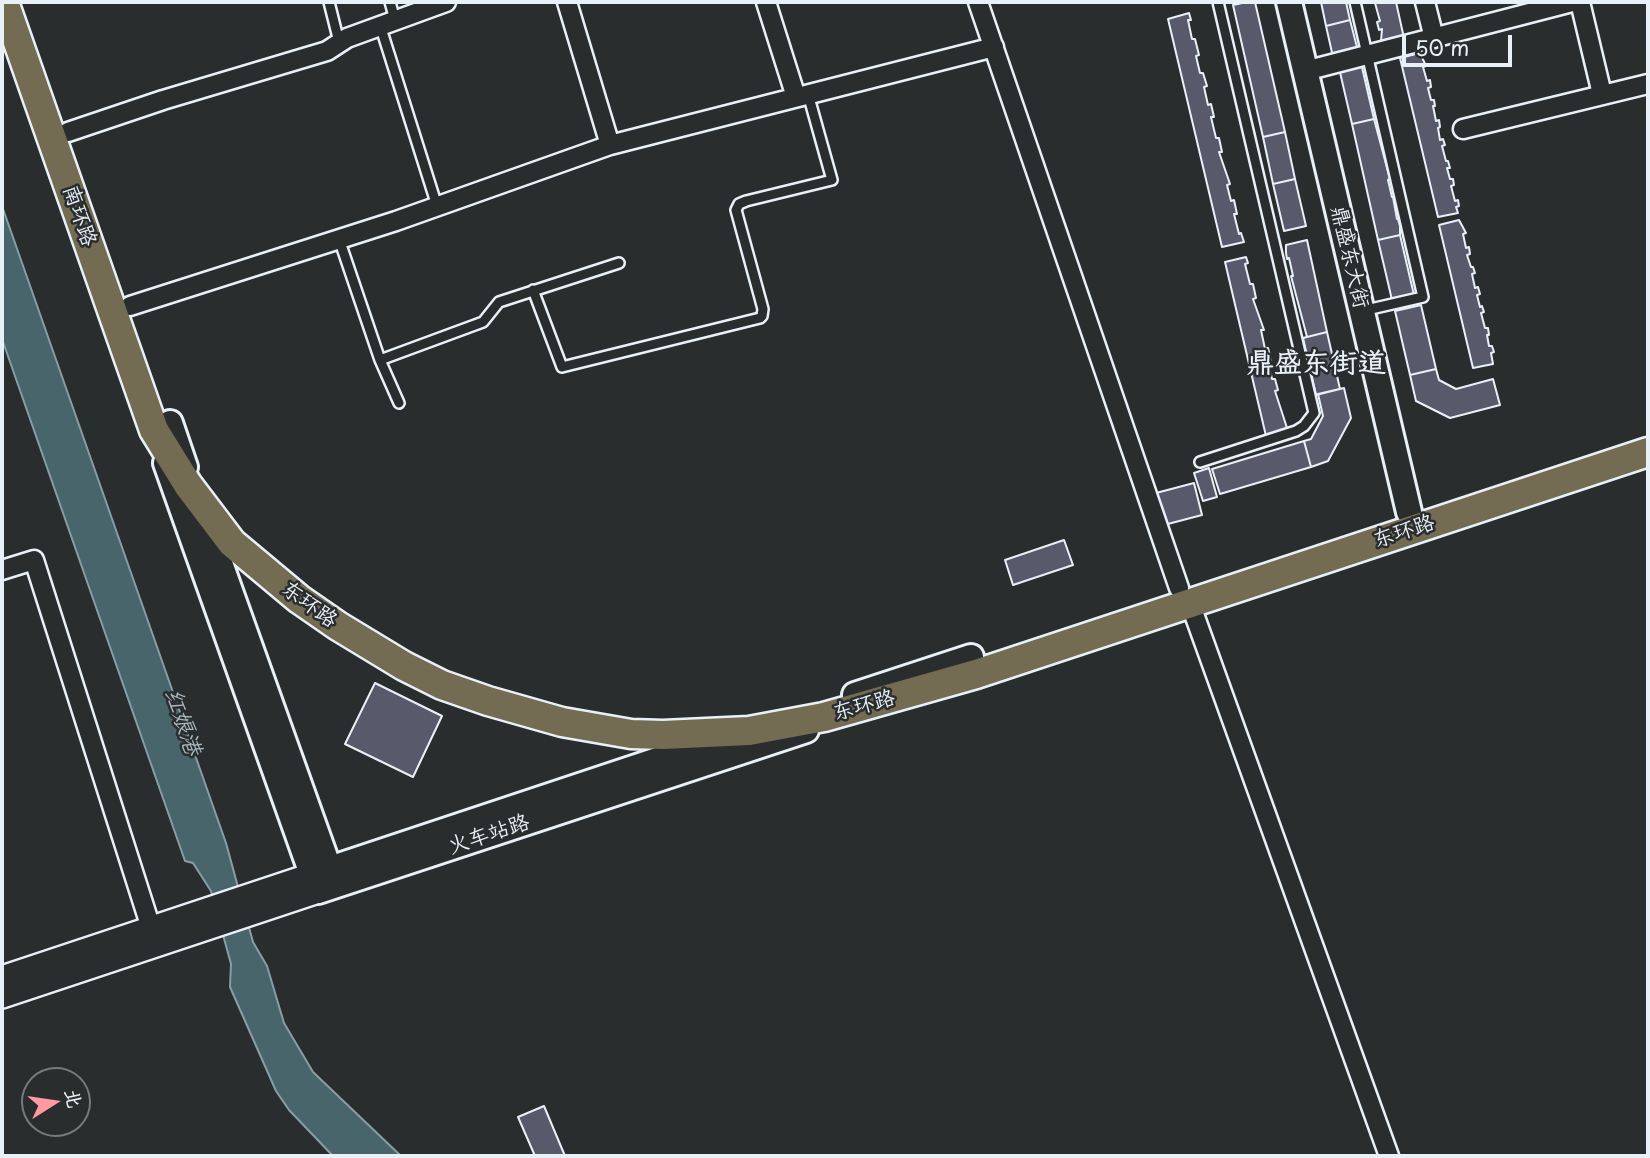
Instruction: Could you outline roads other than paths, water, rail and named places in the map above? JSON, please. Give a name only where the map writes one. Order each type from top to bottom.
[{"type":"main road","name":"南环路","points":[[4,2],[162,426]]},
{"type":"main road","name":"南环路","points":[[22,2],[130,306],[162,426]]},
{"type":"main road","name":"鼎盛东大街","points":[[1289,2],[1409,512]]},
{"type":"main road","name":"东环路","points":[[162,426],[196,496],[232,543],[279,584],[375,650],[442,685],[488,701],[562,722],[631,734],[705,735],[744,732],[824,717],[1184,596],[1648,452]]},
{"type":"main road","name":"东环路","points":[[162,426],[234,518],[290,571],[393,640],[449,668],[493,685],[566,705],[633,716],[704,717],[746,714],[973,665]]},
{"type":"main road","points":[[162,426],[324,880]]},
{"type":"main road","name":"东环路","points":[[1184,596],[1409,512],[1648,433]]},
{"type":"main road","points":[[196,496],[324,880]]},
{"type":"main road","name":"火车站路","points":[[324,880],[973,665]]},
{"type":"main road","name":"火车站路","points":[[324,880],[744,732]]},
{"type":"street","points":[[68,132],[163,100],[327,51],[346,38],[446,2]]},
{"type":"street","points":[[567,2],[610,145]]},
{"type":"street","points":[[766,2],[802,95]]},
{"type":"street","points":[[978,2],[1184,596],[1389,1156]]},
{"type":"street","points":[[1425,2],[1434,38]]},
{"type":"street","points":[[1305,71],[1573,2]]},
{"type":"street","points":[[1580,2],[1602,94]]},
{"type":"street","points":[[130,306],[339,239],[610,145],[994,47]]},
{"type":"street","points":[[1463,129],[1648,84]]},
{"type":"street","points":[[2,570],[34,560],[151,928]]},
{"type":"street","name":"火车站路","points":[[2,996],[210,918],[324,880]]},
{"type":"street","name":"火车站路","points":[[2,978],[151,928],[210,918]]},
{"type":"lane","points":[[329,2],[339,43]]},
{"type":"lane","points":[[390,2],[388,23],[437,206]]},
{"type":"lane","points":[[1200,462],[1296,431],[1314,414],[1218,2]]},
{"type":"lane","points":[[1355,2],[1423,297],[1362,311]]},
{"type":"lane","points":[[533,290],[562,367],[760,318],[763,309],[737,220],[737,206],[746,201],[832,180],[802,95]]},
{"type":"lane","points":[[339,239],[380,360],[399,403]]},
{"type":"lane","points":[[380,360],[483,322],[499,302],[619,263]]},
{"type":"water","name":"红娘港","points":[[2,206],[226,843],[253,942],[267,966],[284,1023],[313,1072],[401,1156],[333,1156],[289,1110],[276,1091],[230,987],[231,964],[211,891],[193,863],[185,861],[2,339]]},
{"type":"district","name":"鼎盛东街道","points":[[1316,364]]}]
